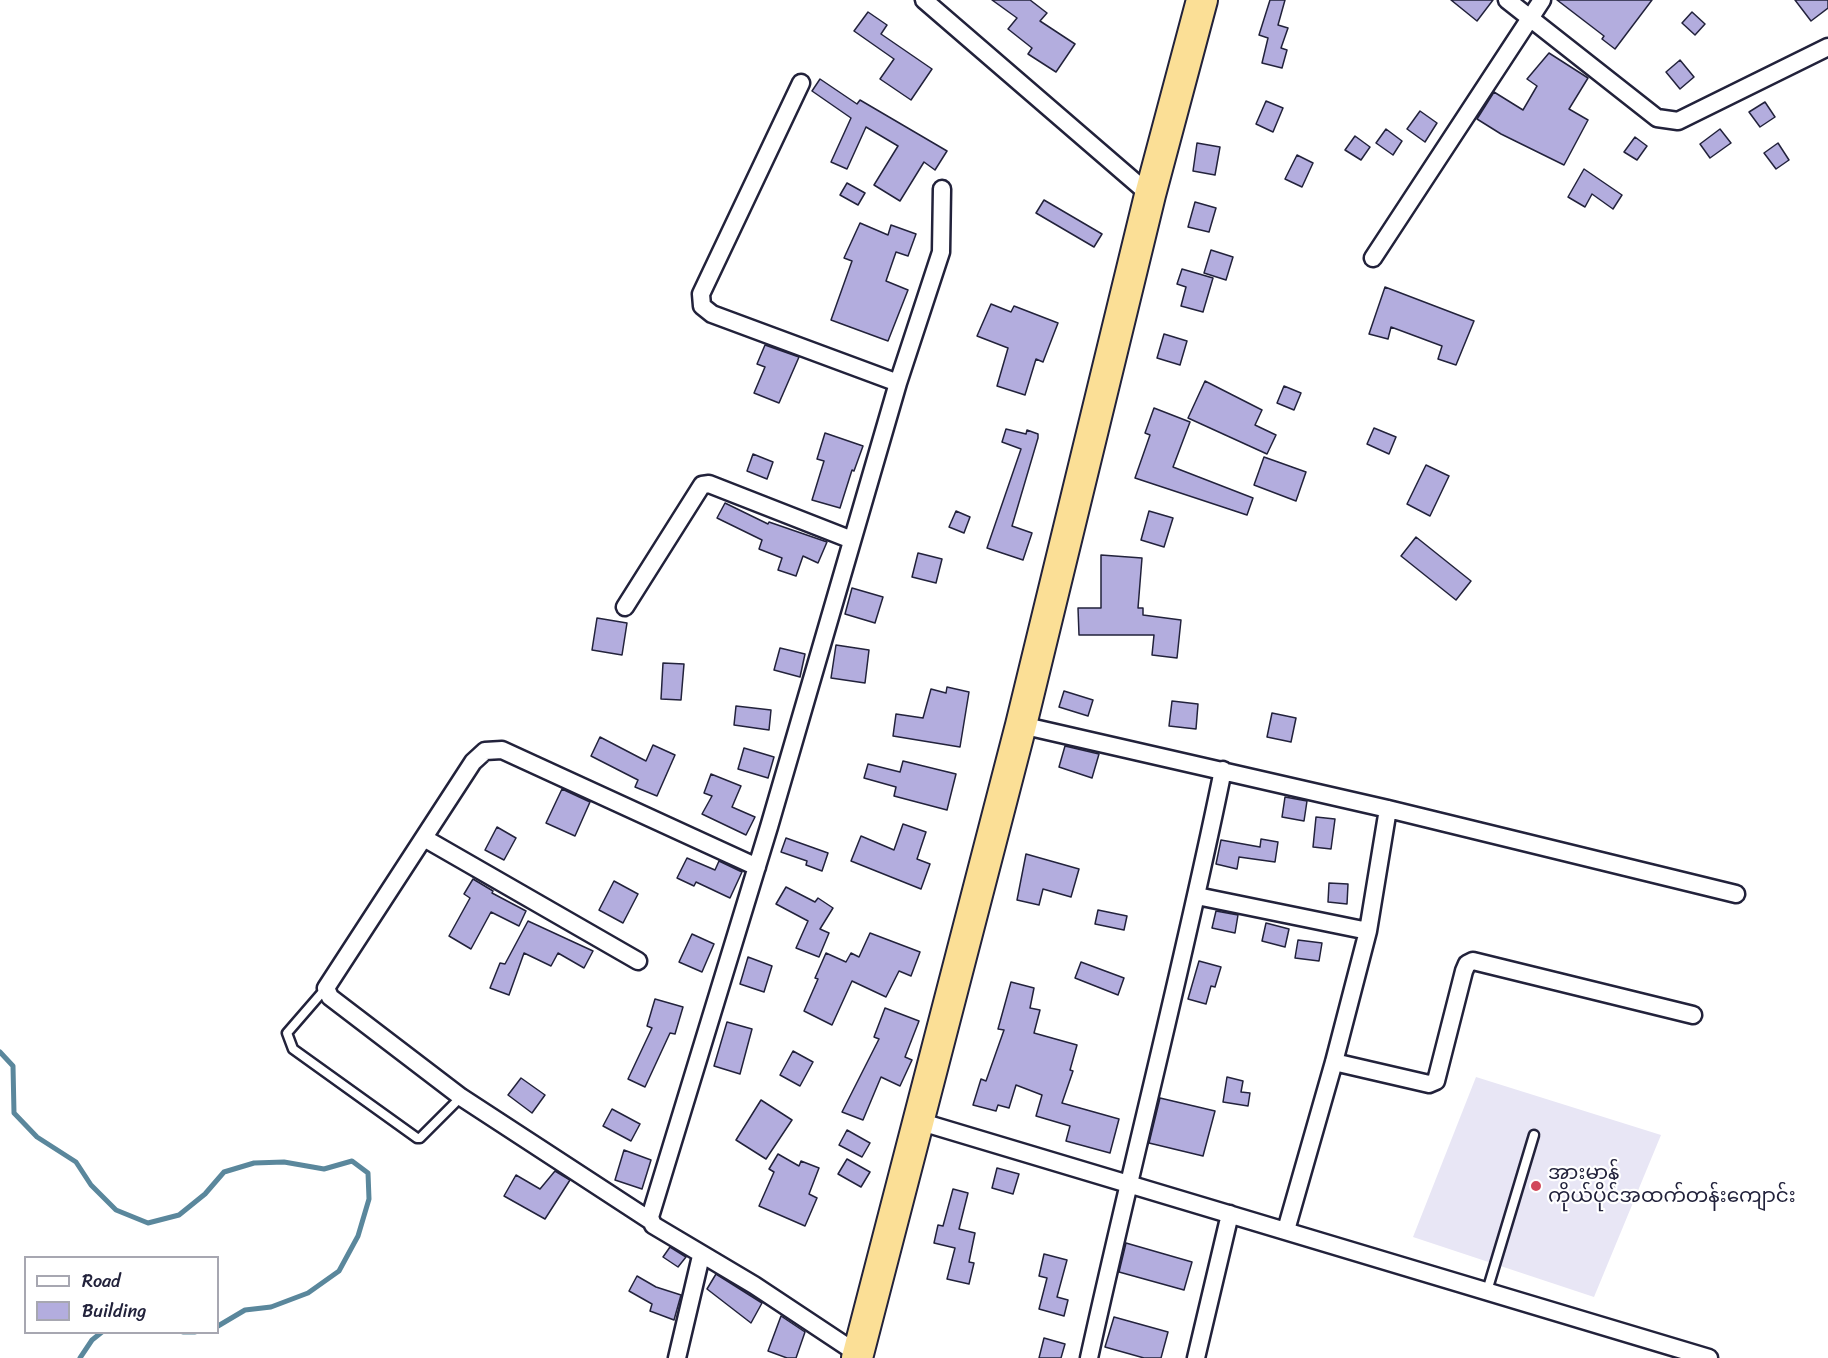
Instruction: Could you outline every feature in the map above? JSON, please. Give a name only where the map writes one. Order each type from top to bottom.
[{"type":"highway","points":[[857,1356],[1021,725],[1150,195],[1202,0]]},
{"type":"street","points":[[924,0],[1150,195]]},
{"type":"street","points":[[1508,0],[1657,117],[1668,121],[1678,121],[1828,47]]},
{"type":"street","points":[[1373,258],[1542,0]]},
{"type":"street","points":[[801,83],[701,294],[702,306],[712,314],[898,383]]},
{"type":"street","points":[[651,1221],[898,383],[941,252],[942,189]]},
{"type":"street","points":[[625,607],[702,485],[709,484],[852,540]]},
{"type":"street","points":[[1021,725],[1388,808],[1737,894]]},
{"type":"street","points":[[757,867],[502,750],[485,751],[473,762],[326,988],[330,997],[460,1097],[701,1256],[754,1285],[857,1356]]},
{"type":"street","points":[[1089,1358],[1127,1183],[1197,896],[1222,770]]},
{"type":"street","points":[[1286,1230],[1368,932],[1388,808]]},
{"type":"street","points":[[424,838],[638,961]]},
{"type":"street","points":[[1197,896],[1368,932]]},
{"type":"street","points":[[1334,1062],[1430,1084],[1436,1081],[1464,971],[1467,964],[1473,961],[1693,1015]]},
{"type":"street","points":[[918,1121],[1709,1358]]},
{"type":"street","points":[[1196,1358],[1230,1214]]},
{"type":"street","points":[[677,1358],[701,1256]]},
{"type":"lane","points":[[326,988],[287,1033],[288,1042],[293,1049],[417,1138],[420,1138],[460,1097]]},
{"type":"lane","points":[[1487,1291],[1534,1135]]},
{"type":"shaded area","name":"အားမာန် ကိုယ်ပိုင်အထက်တန်းကျောင်း","points":[[1476,1077],[1661,1135],[1594,1297],[1413,1237]]},
{"type":"building","points":[[992,0],[1030,0],[1047,13],[1040,21],[1075,44],[1056,72],[1028,54],[1032,48],[1008,29],[1017,18]]},
{"type":"building","points":[[1270,0],[1285,0],[1278,25],[1288,28],[1281,48],[1287,50],[1282,68],[1262,63],[1268,38],[1259,35]]},
{"type":"building","points":[[1451,0],[1493,0],[1477,21]]},
{"type":"building","points":[[1557,0],[1652,0],[1615,49],[1602,39],[1604,36]]},
{"type":"building","points":[[1795,0],[1828,0],[1828,8],[1811,21]]},
{"type":"building","points":[[868,12],[887,25],[881,34],[932,69],[911,100],[880,79],[894,59],[854,31]]},
{"type":"building","points":[[1692,12],[1705,24],[1695,35],[1682,23]]},
{"type":"building","points":[[1549,53],[1588,78],[1569,109],[1588,120],[1564,165],[1501,134],[1477,119],[1494,92],[1523,110],[1537,86],[1527,79]]},
{"type":"building","points":[[1680,60],[1694,77],[1680,89],[1666,72]]},
{"type":"building","points":[[820,79],[857,104],[860,100],[947,151],[935,170],[924,162],[900,201],[874,185],[898,146],[866,127],[847,169],[831,162],[851,118],[812,91]]},
{"type":"building","points":[[1266,101],[1283,108],[1273,132],[1256,124]]},
{"type":"building","points":[[1765,102],[1775,117],[1760,127],[1749,112]]},
{"type":"building","points":[[1420,111],[1437,123],[1425,142],[1407,129]]},
{"type":"building","points":[[1386,129],[1402,141],[1393,155],[1376,143]]},
{"type":"building","points":[[1720,129],[1731,143],[1710,158],[1700,144]]},
{"type":"building","points":[[1355,136],[1370,147],[1361,160],[1345,150]]},
{"type":"building","points":[[1635,137],[1647,146],[1637,160],[1624,152]]},
{"type":"building","points":[[1197,143],[1220,147],[1215,175],[1193,171]]},
{"type":"building","points":[[1778,143],[1789,160],[1776,169],[1764,153]]},
{"type":"building","points":[[1297,155],[1313,163],[1302,187],[1285,179]]},
{"type":"building","points":[[1584,169],[1622,195],[1613,209],[1592,194],[1585,207],[1568,197]]},
{"type":"building","points":[[847,183],[865,193],[858,205],[840,195]]},
{"type":"building","points":[[1044,200],[1102,234],[1094,247],[1036,213]]},
{"type":"building","points":[[1195,202],[1216,208],[1209,232],[1188,227]]},
{"type":"building","points":[[860,223],[888,235],[891,225],[916,234],[908,256],[896,252],[886,281],[908,290],[888,341],[831,320],[852,261],[844,258]]},
{"type":"building","points":[[1211,250],[1233,257],[1226,280],[1204,273]]},
{"type":"building","points":[[1182,269],[1213,278],[1203,312],[1181,306],[1186,287],[1177,284]]},
{"type":"building","points":[[1385,287],[1474,321],[1456,365],[1438,359],[1442,346],[1391,327],[1388,339],[1369,334]]},
{"type":"building","points":[[991,304],[1011,312],[1014,306],[1058,323],[1043,362],[1036,359],[1025,395],[997,386],[1008,348],[977,336]]},
{"type":"building","points":[[1164,334],[1187,341],[1180,365],[1157,358]]},
{"type":"building","points":[[765,345],[799,357],[779,403],[754,393],[765,367],[757,364]]},
{"type":"building","points":[[1205,381],[1262,410],[1255,425],[1276,435],[1267,454],[1188,418]]},
{"type":"building","points":[[1284,386],[1301,393],[1294,410],[1277,403]]},
{"type":"building","points":[[1154,408],[1190,422],[1173,467],[1253,498],[1247,515],[1135,478],[1150,435],[1145,433]]},
{"type":"building","points":[[1374,428],[1396,437],[1389,454],[1367,444]]},
{"type":"building","points":[[1006,429],[1026,434],[1027,430],[1038,434],[1012,526],[1032,533],[1023,560],[987,548],[1021,449],[1002,442]]},
{"type":"building","points":[[825,433],[863,446],[854,471],[852,470],[840,508],[812,500],[824,461],[817,459]]},
{"type":"building","points":[[753,454],[773,462],[767,479],[747,471]]},
{"type":"building","points":[[1264,457],[1306,472],[1296,501],[1254,485]]},
{"type":"building","points":[[1426,465],[1449,476],[1430,516],[1407,504]]},
{"type":"building","points":[[725,503],[768,524],[769,522],[827,542],[818,563],[803,556],[796,576],[778,570],[782,558],[759,549],[762,540],[717,518]]},
{"type":"building","points":[[956,511],[970,517],[964,533],[949,527]]},
{"type":"building","points":[[1149,511],[1173,518],[1164,547],[1141,540]]},
{"type":"building","points":[[1416,537],[1471,581],[1456,600],[1401,556]]},
{"type":"building","points":[[918,553],[942,559],[936,583],[912,577]]},
{"type":"building","points":[[1101,555],[1142,558],[1138,608],[1143,608],[1143,615],[1181,620],[1177,658],[1152,655],[1154,635],[1079,635],[1078,608],[1101,608]]},
{"type":"building","points":[[852,588],[883,597],[875,623],[845,614]]},
{"type":"building","points":[[597,618],[627,623],[622,655],[592,650]]},
{"type":"building","points":[[836,645],[869,650],[865,683],[831,678]]},
{"type":"building","points":[[780,648],[805,654],[800,677],[774,670]]},
{"type":"building","points":[[663,663],[684,664],[681,700],[661,699]]},
{"type":"building","points":[[947,687],[969,692],[960,747],[893,736],[896,714],[923,718],[931,689],[946,693]]},
{"type":"building","points":[[1064,691],[1093,700],[1088,716],[1059,707]]},
{"type":"building","points":[[1172,701],[1198,704],[1196,729],[1169,726]]},
{"type":"building","points":[[736,706],[771,710],[769,730],[734,725]]},
{"type":"building","points":[[1272,713],[1296,718],[1291,742],[1267,737]]},
{"type":"building","points":[[600,737],[646,761],[653,745],[675,755],[657,796],[635,787],[638,780],[591,756]]},
{"type":"building","points":[[1065,746],[1099,754],[1092,778],[1059,767]]},
{"type":"building","points":[[744,748],[774,757],[768,778],[738,769]]},
{"type":"building","points":[[903,761],[956,774],[947,810],[894,796],[896,787],[864,778],[868,764],[900,772]]},
{"type":"building","points":[[711,774],[741,786],[732,807],[755,817],[746,835],[702,814],[712,796],[704,793]]},
{"type":"building","points":[[562,789],[590,802],[575,836],[546,823]]},
{"type":"building","points":[[1285,797],[1307,801],[1304,821],[1282,817]]},
{"type":"building","points":[[1316,817],[1335,819],[1331,849],[1313,847]]},
{"type":"building","points":[[903,824],[926,832],[917,859],[930,864],[921,889],[851,861],[861,836],[894,850]]},
{"type":"building","points":[[497,827],[516,838],[504,860],[485,850]]},
{"type":"building","points":[[786,838],[828,853],[822,871],[806,865],[807,861],[781,852]]},
{"type":"building","points":[[1261,839],[1278,842],[1275,862],[1239,857],[1237,869],[1216,864],[1221,840],[1260,847]]},
{"type":"building","points":[[1026,854],[1079,869],[1071,897],[1043,889],[1039,905],[1017,900]]},
{"type":"building","points":[[687,858],[715,870],[719,861],[742,872],[730,898],[696,882],[694,886],[677,878]]},
{"type":"building","points":[[473,879],[493,891],[492,893],[526,911],[519,926],[491,912],[471,949],[449,936],[470,898],[464,894]]},
{"type":"building","points":[[614,881],[638,894],[623,923],[599,910]]},
{"type":"building","points":[[1329,883],[1348,884],[1347,904],[1328,902]]},
{"type":"building","points":[[786,887],[815,902],[818,898],[833,908],[820,929],[829,933],[819,957],[796,948],[808,921],[776,904]]},
{"type":"building","points":[[1098,910],[1127,916],[1124,930],[1095,924]]},
{"type":"building","points":[[1216,911],[1238,915],[1235,933],[1212,928]]},
{"type":"building","points":[[528,921],[593,951],[584,968],[558,953],[551,966],[524,953],[509,995],[490,988],[500,963],[505,964]]},
{"type":"building","points":[[1266,923],[1289,929],[1285,947],[1262,941]]},
{"type":"building","points":[[870,933],[920,952],[911,976],[899,971],[886,997],[852,981],[832,1025],[804,1011],[826,953],[846,962],[851,953],[859,957]]},
{"type":"building","points":[[692,934],[714,944],[702,972],[679,962]]},
{"type":"building","points":[[1298,940],[1322,943],[1319,961],[1295,958]]},
{"type":"building","points":[[748,957],[772,966],[764,992],[740,984]]},
{"type":"building","points":[[1199,961],[1221,967],[1215,987],[1211,986],[1206,1004],[1188,999]]},
{"type":"building","points":[[1081,962],[1124,978],[1118,995],[1075,978]]},
{"type":"building","points":[[1011,982],[1034,988],[1030,1008],[1040,1010],[1034,1033],[1077,1045],[1070,1070],[1073,1071],[1062,1103],[1119,1119],[1110,1153],[1066,1141],[1070,1126],[1036,1116],[1042,1095],[1016,1085],[1009,1108],[998,1105],[996,1111],[973,1105],[981,1079],[986,1081],[1004,1030],[998,1029]]},
{"type":"building","points":[[655,999],[683,1007],[675,1034],[670,1033],[645,1087],[628,1079],[652,1028],[647,1026]]},
{"type":"building","points":[[885,1008],[919,1021],[905,1057],[912,1060],[900,1086],[881,1077],[863,1120],[842,1112],[879,1039],[874,1037]]},
{"type":"building","points":[[727,1022],[752,1029],[740,1074],[714,1066]]},
{"type":"building","points":[[793,1051],[813,1062],[800,1086],[780,1075]]},
{"type":"building","points":[[1227,1077],[1243,1081],[1241,1092],[1250,1093],[1248,1106],[1223,1102]]},
{"type":"building","points":[[521,1078],[545,1095],[532,1113],[508,1095]]},
{"type":"building","points":[[1160,1098],[1215,1111],[1203,1156],[1149,1143]]},
{"type":"building","points":[[761,1100],[792,1120],[766,1159],[736,1140]]},
{"type":"building","points":[[612,1109],[640,1124],[631,1141],[603,1126]]},
{"type":"building","points":[[847,1130],[870,1143],[862,1157],[839,1145]]},
{"type":"building","points":[[624,1150],[651,1160],[642,1189],[615,1180]]},
{"type":"building","points":[[778,1154],[799,1166],[801,1161],[819,1168],[809,1194],[817,1198],[805,1226],[759,1206],[774,1172],[769,1169]]},
{"type":"building","points":[[847,1159],[870,1172],[861,1187],[838,1174]]},
{"type":"building","points":[[997,1168],[1019,1174],[1013,1194],[992,1188]]},
{"type":"building","points":[[555,1171],[570,1180],[545,1219],[504,1196],[516,1175],[540,1189]]},
{"type":"building","points":[[953,1189],[968,1193],[959,1229],[975,1233],[969,1262],[974,1263],[969,1284],[947,1279],[955,1248],[934,1243],[938,1225],[943,1226]]},
{"type":"building","points":[[1126,1243],[1192,1262],[1184,1290],[1119,1272]]},
{"type":"building","points":[[670,1247],[686,1257],[678,1267],[663,1257]]},
{"type":"building","points":[[1044,1254],[1067,1260],[1057,1297],[1068,1300],[1064,1316],[1039,1309],[1047,1278],[1039,1276]]},
{"type":"building","points":[[716,1274],[762,1303],[751,1323],[707,1289]]},
{"type":"building","points":[[637,1276],[656,1287],[681,1295],[674,1320],[650,1311],[652,1304],[629,1291]]},
{"type":"building","points":[[781,1316],[805,1332],[796,1358],[787,1358],[768,1351]]},
{"type":"building","points":[[1114,1317],[1168,1332],[1161,1358],[1144,1358],[1105,1347]]},
{"type":"building","points":[[1044,1338],[1065,1344],[1061,1358],[1039,1358]]},
{"type":"waterway","points":[[0,1052],[13,1066],[14,1113],[37,1137],[76,1162],[91,1185],[116,1210],[148,1223],[179,1215],[205,1194],[224,1172],[254,1163],[284,1162],[324,1169],[352,1161],[368,1173],[369,1199],[358,1236],[339,1271],[308,1293],[271,1307],[245,1310],[219,1325]]},
{"type":"waterway","points":[[80,1358],[92,1340],[100,1334]]},
{"type":"place","name":"အားမာန် ကိုယ်ပိုင်အထက်တန်းကျောင်း","points":[[1536,1186]]}]
